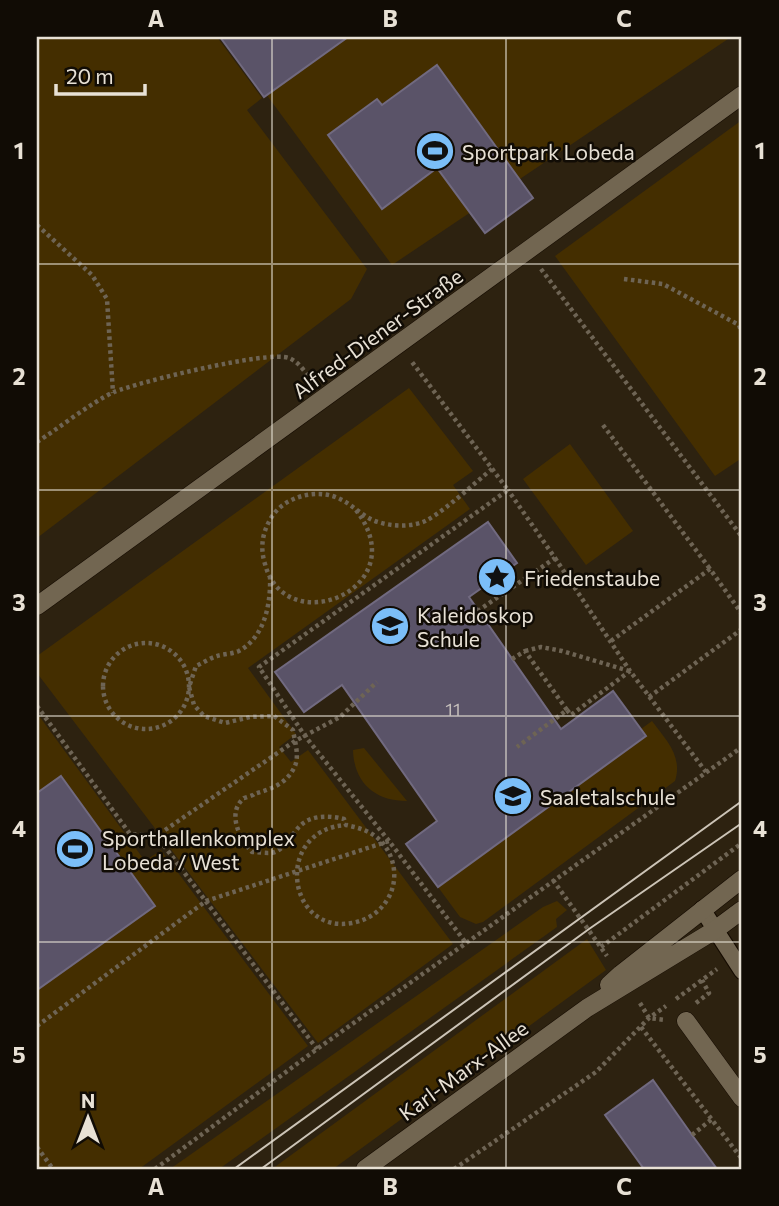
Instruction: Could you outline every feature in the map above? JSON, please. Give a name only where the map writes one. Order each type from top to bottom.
[{"type":"street","name":"Alfred-Diener-Straße","points":[[37,606],[326,399],[742,94]]},
{"type":"street","name":"Karl-Marx-Allee","points":[[587,1008],[621,974],[742,879]]},
{"type":"street","name":"Karl-Marx-Allee","points":[[365,1169],[587,1008],[715,930],[742,910]]},
{"type":"street","points":[[687,1021],[742,1098]]},
{"type":"lane","points":[[702,909],[737,965]]},
{"type":"path","points":[[37,225],[92,275],[107,299],[113,393]]},
{"type":"path","points":[[624,279],[663,284],[741,324],[742,334]]},
{"type":"path","points":[[558,291],[742,537]]},
{"type":"path","points":[[37,442],[113,393],[177,374],[240,361],[286,356],[297,362],[326,399]]},
{"type":"path","points":[[423,376],[508,490],[629,671],[706,772]]},
{"type":"path","points":[[603,425],[742,614]]},
{"type":"path","points":[[356,510],[369,533],[370,559],[366,572],[349,593],[337,599],[311,603],[292,598],[277,587],[266,571],[261,552],[263,533],[272,516],[285,503],[303,495],[322,494],[340,499],[376,522],[398,526],[423,523],[492,469]]},
{"type":"path","points":[[466,943],[305,736],[259,667],[508,490]]},
{"type":"path","points":[[466,618],[555,558]]},
{"type":"path","points":[[611,641],[710,569]]},
{"type":"path","points":[[270,576],[271,597],[264,620],[254,637],[238,651],[215,656],[196,666],[190,687],[186,702],[173,719],[153,729],[138,729],[112,714],[105,701],[102,686],[104,673],[110,660],[120,651],[132,644],[146,642],[172,651],[182,661],[188,674],[190,687],[194,705],[204,716],[225,723],[250,717],[274,716],[293,730],[297,756],[295,766],[285,782],[244,798],[236,810],[236,826],[252,852],[274,852],[292,838],[299,827],[317,816],[344,819],[346,825]]},
{"type":"path","points":[[649,696],[742,629]]},
{"type":"path","points":[[512,659],[525,651],[541,647],[629,671]]},
{"type":"path","points":[[525,651],[571,715],[629,671]]},
{"type":"path","points":[[165,830],[295,741],[340,717],[377,682]]},
{"type":"path","points":[[37,706],[130,834],[155,836],[317,1049]]},
{"type":"path","points":[[517,747],[567,710]]},
{"type":"path","points":[[155,1169],[317,1049],[742,747]]},
{"type":"path","points":[[346,825],[364,829],[386,842],[394,868],[394,882],[383,907],[360,922],[346,924],[320,917],[309,908],[299,890],[296,870],[299,857],[315,836],[326,829],[346,825]]},
{"type":"path","points":[[37,1026],[206,901],[386,842]]},
{"type":"path","points":[[601,947],[742,843]]},
{"type":"path","points":[[553,880],[621,974]]},
{"type":"path","points":[[454,1169],[461,1167],[596,1072],[649,1018],[737,965]]},
{"type":"path","points":[[640,1027],[742,1159]]},
{"type":"path","points":[[692,1135],[712,1119]]},
{"type":"path","points":[[37,1147],[50,1168]]},
{"type":"shaded area","points":[[37,37],[217,37],[262,98],[247,110],[367,269],[351,299],[37,538]]},
{"type":"shaded area","name":"Sportpark Lobeda","points":[[224,37],[731,37],[392,265]]},
{"type":"shaded area","points":[[742,120],[742,458],[715,476],[555,256]]},
{"type":"shaded area","points":[[409,388],[473,471],[453,485],[470,509],[248,668],[296,734],[279,747],[291,762],[308,750],[453,944],[318,1043],[37,673],[37,656]]},
{"type":"shaded area","points":[[570,444],[633,531],[586,565],[523,479]]},
{"type":"shaded area","points":[[37,713],[145,861],[161,850],[308,1046],[139,1169],[37,1169]]},
{"type":"shaded area","points":[[652,721],[675,756],[675,781],[483,922],[476,924],[460,917],[438,887],[646,736],[641,729]]},
{"type":"shaded area","points":[[364,748],[407,801],[385,798],[368,788],[354,761],[353,750]]},
{"type":"shaded area","points":[[557,901],[567,910],[556,919],[557,927],[219,1169],[170,1169],[543,907]]},
{"type":"shaded area","points":[[587,939],[606,970],[333,1169],[272,1169]]},
{"type":"building","points":[[220,37],[348,37],[264,97]]},
{"type":"building","points":[[437,65],[533,198],[485,233],[437,168],[382,209],[328,135],[377,99],[382,105]]},
{"type":"building","points":[[488,522],[517,563],[469,597],[561,729],[613,691],[646,736],[438,887],[406,844],[437,821],[342,685],[304,712],[275,672]]},
{"type":"building","name":"Sporthallenkomplex Lobeda / West","points":[[61,776],[155,906],[37,990],[37,793]]},
{"type":"building","points":[[653,1080],[717,1169],[644,1169],[605,1115]]},
{"type":"tram line","points":[[234,1169],[742,801]]},
{"type":"tram line","points":[[261,1169],[589,929],[742,823]]},
{"type":"place","name":"Sportpark Lobeda","points":[[435,151]]},
{"type":"place","name":"Friedenstaube","points":[[497,577]]},
{"type":"place","name":"Kaleidoskop Schule","points":[[390,626]]},
{"type":"place","name":"Saaletalschule","points":[[513,796]]},
{"type":"place","name":"Sporthallenkomplex Lobeda / West","points":[[75,849]]}]
